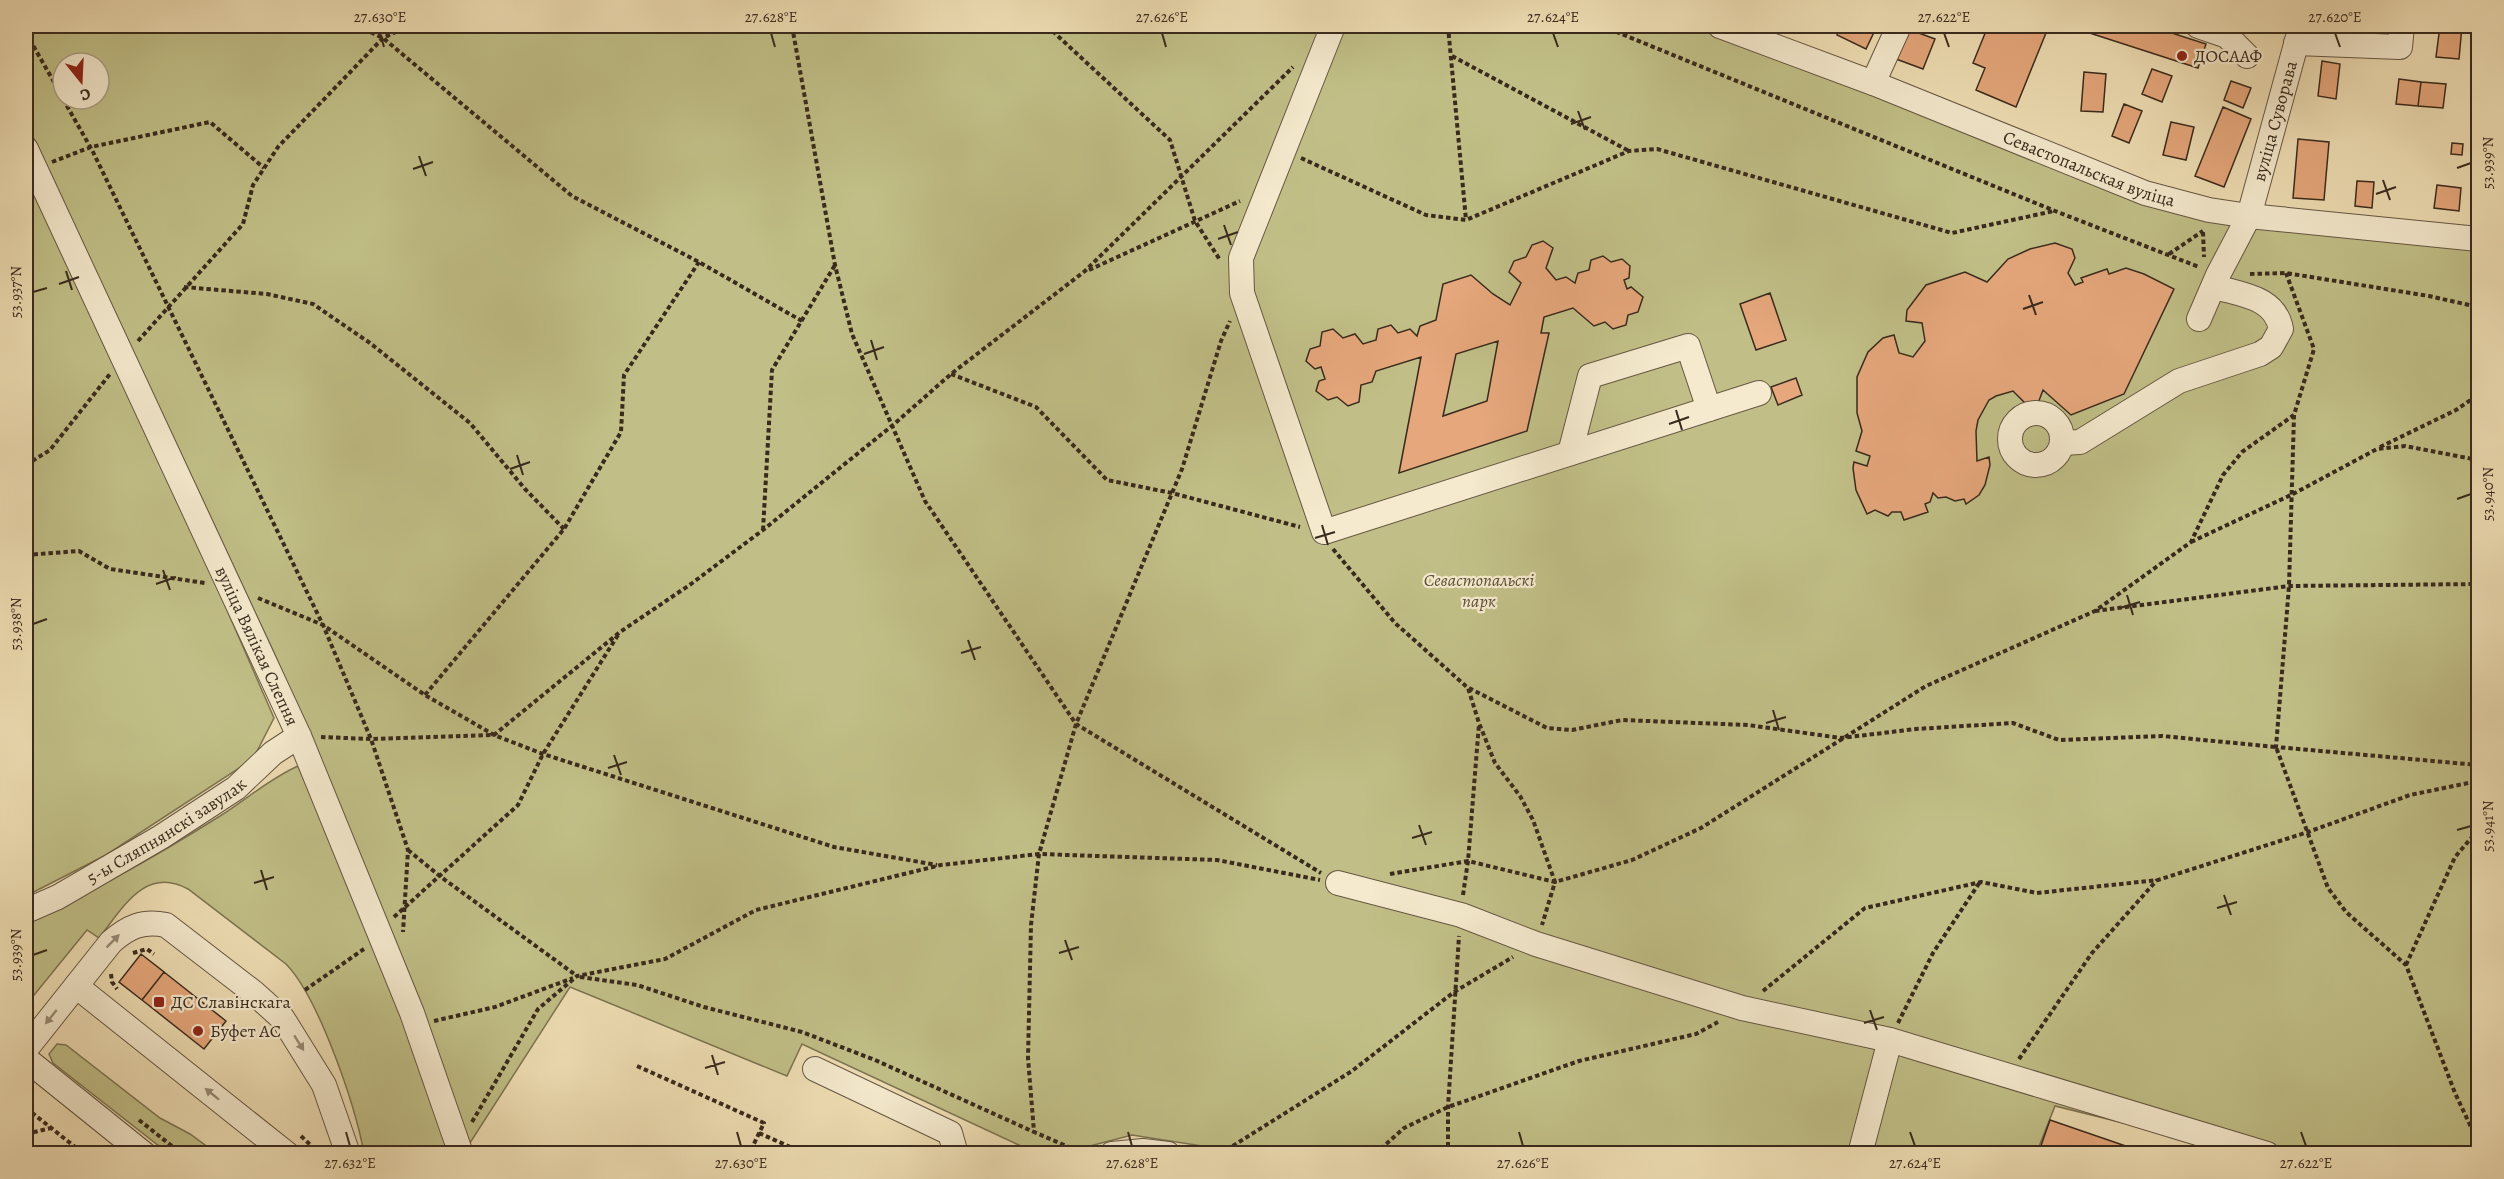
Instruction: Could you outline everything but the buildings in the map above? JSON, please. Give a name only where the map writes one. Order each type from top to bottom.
[{"type":"street","points":[[1334,26],[1241,258],[1242,293],[1324,532],[1759,393]]},
{"type":"street","name":"Севастопальская вуліца","points":[[1720,26],[1873,84],[2145,193],[2209,210],[2249,216],[2478,239]]},
{"type":"street","points":[[1873,84],[1899,26]]},
{"type":"street","points":[[2198,26],[2229,31],[2247,56]]},
{"type":"street","points":[[2299,34],[2400,47],[2402,26]]},
{"type":"street","name":"вуліца Суворава","points":[[2199,318],[2249,216],[2299,34]]},
{"type":"street","name":"вуліца Вялікая Слепня","points":[[30,159],[299,736],[412,1013],[461,1154]]},
{"type":"street","points":[[2062,443],[2080,442],[2179,381],[2260,354],[2271,347],[2281,329],[2279,319],[2272,308],[2216,281]]},
{"type":"street","points":[[1570,453],[1590,376],[1688,346],[1708,409]]},
{"type":"street","name":"5-ы Сляпнянскі завулак","points":[[26,911],[58,897],[161,837],[236,788],[273,753],[299,736]]},
{"type":"street","points":[[1338,883],[1461,915],[1536,944],[1742,1008],[1890,1040],[2267,1154]]},
{"type":"street","points":[[26,1048],[111,942],[132,927],[153,922],[174,930],[253,992],[283,1019],[324,1085],[348,1154]]},
{"type":"street","points":[[76,986],[287,1154]]},
{"type":"street","points":[[1861,1150],[1890,1040]]},
{"type":"street","points":[[26,1059],[131,1149]]},
{"type":"street","points":[[815,1069],[950,1133],[956,1154]]},
{"type":"street","points":[[1112,1154],[1143,1151],[1168,1154]]},
{"type":"path","points":[[34,26],[26,32],[51,77]]},
{"type":"path","points":[[357,26],[383,38],[572,196],[699,262],[802,321]]},
{"type":"path","points":[[26,465],[50,450],[122,358],[243,224],[253,185],[278,147],[383,38],[408,26]]},
{"type":"path","points":[[792,26],[835,265],[852,334],[925,501],[1076,724],[1338,883]]},
{"type":"path","points":[[1047,26],[1170,140],[1195,221],[1225,266]]},
{"type":"path","points":[[1448,26],[1466,220]]},
{"type":"path","points":[[1602,26],[2055,211],[2168,255],[2204,269],[2203,231],[2168,255]]},
{"type":"path","points":[[1452,56],[1629,151]]},
{"type":"path","points":[[299,736],[371,739],[494,735],[620,632],[691,584],[763,530],[893,425],[951,374],[1085,271],[1299,61]]},
{"type":"path","points":[[70,111],[91,147],[323,625],[371,739],[408,850],[403,908],[403,944]]},
{"type":"path","points":[[30,159],[210,122],[264,168]]},
{"type":"path","points":[[1284,150],[1426,215],[1466,220],[1629,151],[1658,149],[1952,233],[2055,211]]},
{"type":"path","points":[[1085,271],[1268,189]]},
{"type":"path","points":[[425,695],[564,529],[621,432],[624,375],[699,262]]},
{"type":"path","points":[[763,530],[772,370],[835,265]]},
{"type":"path","points":[[2216,281],[2286,273],[2429,296],[2478,307]]},
{"type":"path","points":[[2286,273],[2314,349],[2294,415],[2289,586],[2276,747],[2328,888],[2346,912],[2406,965],[2455,1093],[2478,1142]]},
{"type":"path","points":[[184,287],[267,294],[313,304],[370,343],[470,423],[525,489],[564,529]]},
{"type":"path","points":[[1034,1132],[1028,1058],[1031,926],[1039,854],[1076,724],[1182,469],[1221,341],[1242,293]]},
{"type":"path","points":[[951,374],[1036,407],[1107,480],[1172,493],[1324,532],[1327,543],[1395,622],[1468,688],[1547,728],[1572,730],[1622,720],[1748,725],[1841,738],[1916,729],[2013,723],[2059,740],[2162,736],[2478,765]]},
{"type":"path","points":[[1381,876],[1468,861],[1556,882],[1632,860],[1701,828],[1926,686],[2095,611],[2191,542],[2293,494],[2456,410],[2478,395]]},
{"type":"path","points":[[2191,542],[2223,475],[2242,452],[2294,415]]},
{"type":"path","points":[[2377,449],[2405,446],[2478,460]]},
{"type":"path","points":[[26,555],[80,551],[110,569],[230,587],[323,625],[425,695],[494,735],[543,754],[834,847],[941,865]]},
{"type":"path","points":[[2095,611],[2289,586],[2478,584]]},
{"type":"path","points":[[305,990],[363,950],[403,908],[441,877],[518,805],[543,754],[620,632]]},
{"type":"path","points":[[1220,1154],[1352,1071],[1454,992],[1536,944],[1556,882],[1533,820],[1520,796],[1495,763],[1468,688]]},
{"type":"path","points":[[1375,1154],[1404,1128],[1448,1107],[1579,1061],[1696,1034],[1742,1008],[1865,908],[1981,882],[2037,893],[2158,879],[2308,832],[2410,795],[2478,781]]},
{"type":"path","points":[[2406,965],[2455,857],[2478,830]]},
{"type":"path","points":[[408,850],[441,877],[577,976],[637,985],[704,1007],[802,1032],[875,1060],[1085,1154]]},
{"type":"path","points":[[434,1031],[431,1022],[495,1006],[577,976],[664,959],[756,910],[941,865],[1039,854],[1217,860],[1338,883]]},
{"type":"path","points":[[2007,1075],[2092,953],[2158,879]]},
{"type":"path","points":[[1890,1040],[1905,1005],[1933,953],[1981,882]]},
{"type":"path","points":[[129,954],[147,949],[154,954]]},
{"type":"path","points":[[114,969],[111,979],[115,987]]},
{"type":"path","points":[[471,1124],[538,1009],[577,976]]},
{"type":"path","points":[[637,1066],[764,1123],[749,1154]]},
{"type":"path","points":[[1448,1107],[1448,1154]]},
{"type":"path","points":[[26,1108],[84,1154]]},
{"type":"path","points":[[26,1134],[52,1128]]},
{"type":"path","points":[[759,1133],[806,1154]]},
{"type":"path","points":[[311,1144],[320,1154]]},
{"type":"green space","name":"Севастопальскі парк","points":[[26,26],[1701,26],[2144,200],[2478,250],[2478,1153],[2216,1153],[2212,1145],[2055,1106],[2036,1154],[1253,1154],[1132,1135],[1090,1146],[1079,1153],[1036,1153],[802,1044],[787,1076],[570,987],[468,1146],[421,1010],[336,795],[276,657],[26,122]]},
{"type":"green space","points":[[2317,26],[2394,26],[2393,35],[2316,32]]},
{"type":"green space","points":[[26,176],[217,587],[274,718],[253,759],[106,855],[26,896]]},
{"type":"green space","points":[[298,766],[370,933],[451,1153],[364,1153],[353,1108],[334,1053],[311,1001],[298,980],[286,964],[188,889],[173,883],[159,882],[147,886],[136,894],[126,903],[99,938],[87,930],[26,1005],[26,922],[149,859]]},
{"type":"green space","points":[[57,1044],[66,1045],[160,1118],[190,1134],[216,1153],[168,1153],[53,1063],[49,1054]]},
{"type":"place","name":"ДОСААФ","points":[[2182,56]]},
{"type":"place","name":"ДС Славінскага","points":[[159,1002]]},
{"type":"place","name":"Буфет АС","points":[[198,1031]]}]
